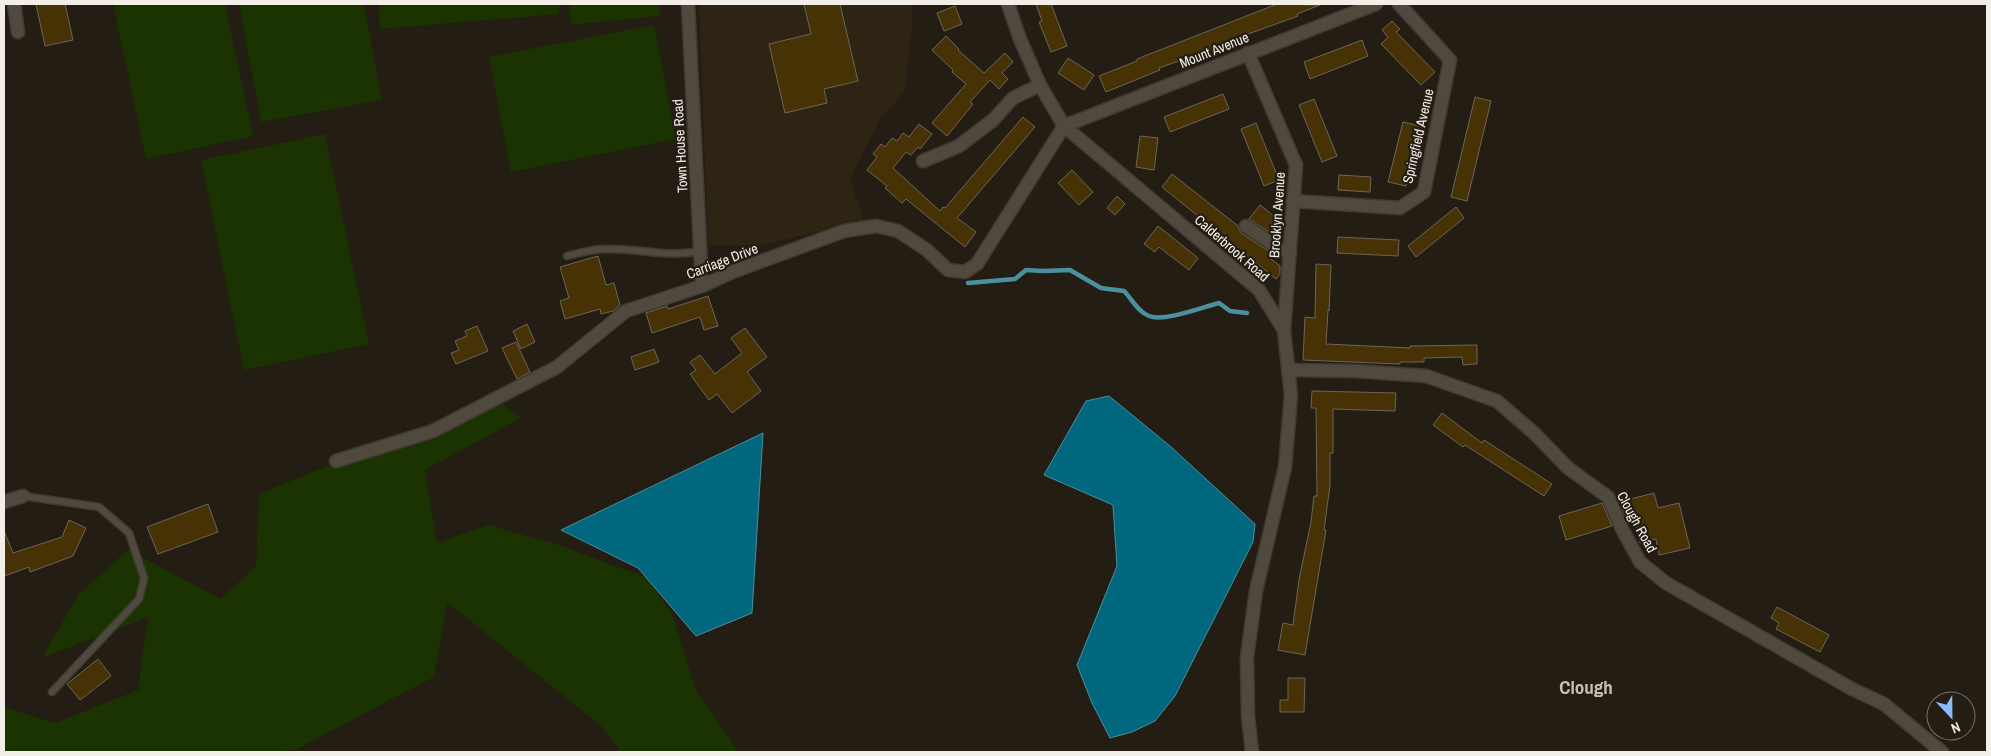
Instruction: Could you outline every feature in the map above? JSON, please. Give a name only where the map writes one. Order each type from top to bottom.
[{"type":"street","points":[[14,4],[18,32]]},
{"type":"street","name":"Town House Road","points":[[688,4],[702,286]]},
{"type":"street","name":"Calderbrook Road","points":[[1008,4],[1020,39],[1040,85],[1064,126],[1259,290],[1284,330],[1292,394],[1285,468],[1256,591],[1247,657],[1248,716],[1252,752]]},
{"type":"street","name":"Mount Avenue","points":[[1064,126],[1376,4]]},
{"type":"street","name":"Springfield Avenue","points":[[1294,201],[1400,208],[1424,192],[1450,60],[1398,4]]},
{"type":"street","name":"Brooklyn Avenue","points":[[1248,53],[1296,165],[1284,330]]},
{"type":"street","points":[[923,161],[959,146],[993,120],[1014,98],[1040,85]]},
{"type":"street","name":"Carriage Drive","points":[[336,461],[433,431],[556,367],[626,310],[702,286],[735,271],[844,230],[876,226],[898,232],[927,250],[948,270],[965,272],[977,264],[1064,126]]},
{"type":"street","points":[[1246,226],[1280,250],[1290,252]]},
{"type":"street","name":"Clough Road","points":[[1288,370],[1356,371],[1426,376],[1497,400],[1568,468],[1608,496],[1622,529],[1640,562],[1666,583],[1852,689],[1884,704],[1942,752]]},
{"type":"street","points":[[4,502],[23,496]]},
{"type":"lane","points":[[567,256],[604,249],[669,255],[701,251]]},
{"type":"lane","points":[[23,496],[99,507],[129,533],[144,578],[139,599],[52,692]]},
{"type":"shaded area","points":[[699,4],[912,4],[913,17],[905,91],[881,118],[850,179],[864,221],[762,245],[708,246]]},
{"type":"green space","points":[[113,4],[225,4],[253,136],[146,159]]},
{"type":"green space","points":[[239,4],[364,4],[382,100],[261,122]]},
{"type":"green space","points":[[378,4],[559,4],[559,14],[380,29]]},
{"type":"green space","points":[[569,4],[659,4],[660,16],[571,25]]},
{"type":"green space","points":[[654,25],[676,139],[511,172],[489,57]]},
{"type":"green space","points":[[325,134],[369,344],[244,370],[201,160]]},
{"type":"green space","points":[[494,397],[521,418],[425,470],[437,543],[489,525],[559,545],[647,578],[672,614],[696,691],[739,752],[621,752],[602,727],[447,602],[434,677],[297,749],[276,752],[4,752],[4,707],[55,723],[138,690],[148,617],[42,658],[78,595],[128,550],[221,599],[256,566],[259,494]]},
{"type":"water","points":[[1109,396],[1170,446],[1255,524],[1253,542],[1175,696],[1155,721],[1132,732],[1110,738],[1092,703],[1077,665],[1117,566],[1113,505],[1044,475],[1086,401]]},
{"type":"water","points":[[763,433],[752,613],[696,636],[638,568],[561,530]]},
{"type":"building","points":[[36,4],[65,4],[73,40],[45,46]]},
{"type":"building","points":[[804,4],[840,4],[858,81],[824,89],[827,103],[785,113],[769,44],[811,34]]},
{"type":"building","points":[[1036,4],[1051,4],[1067,46],[1051,52],[1039,22],[1042,21]]},
{"type":"building","points":[[1277,4],[1320,5],[1297,14],[1298,16],[1226,42],[1227,44],[1159,68],[1160,70],[1106,92],[1099,76],[1137,61],[1137,59]]},
{"type":"building","points":[[955,6],[962,24],[944,31],[937,13]]},
{"type":"building","points":[[1392,21],[1400,29],[1396,32],[1435,72],[1421,85],[1381,44],[1388,37],[1382,30]]},
{"type":"building","points":[[946,36],[958,50],[984,73],[1005,53],[1013,62],[1002,73],[1008,79],[999,89],[990,80],[970,102],[973,104],[947,136],[932,123],[966,84],[932,50]]},
{"type":"building","points":[[1362,40],[1368,56],[1310,79],[1304,62]]},
{"type":"building","points":[[1068,58],[1094,75],[1084,90],[1058,73]]},
{"type":"building","points":[[1223,94],[1229,109],[1170,132],[1164,117]]},
{"type":"building","points":[[1475,97],[1491,101],[1467,201],[1451,197]]},
{"type":"building","points":[[1314,99],[1337,156],[1322,162],[1299,105]]},
{"type":"building","points":[[1023,117],[1035,127],[957,218],[976,232],[965,247],[906,199],[902,203],[885,188],[887,186],[867,170],[877,157],[873,154],[881,144],[885,147],[892,138],[897,141],[903,133],[909,137],[919,124],[932,134],[920,149],[918,147],[911,155],[906,152],[893,168],[940,211],[943,207],[945,208]]},
{"type":"building","points":[[1403,122],[1421,126],[1406,186],[1388,182]]},
{"type":"building","points":[[1256,123],[1279,180],[1264,186],[1241,129]]},
{"type":"building","points":[[1140,136],[1158,138],[1154,170],[1136,167]]},
{"type":"building","points":[[1072,170],[1093,192],[1079,205],[1058,183]]},
{"type":"building","points":[[1172,174],[1238,226],[1241,233],[1275,255],[1271,259],[1280,266],[1280,274],[1276,279],[1162,187]]},
{"type":"building","points":[[1339,175],[1371,177],[1370,192],[1338,190]]},
{"type":"building","points":[[1117,196],[1125,204],[1115,215],[1107,208]]},
{"type":"building","points":[[1260,205],[1284,224],[1275,236],[1249,219]]},
{"type":"building","points":[[1456,207],[1464,218],[1416,257],[1408,246]]},
{"type":"building","points":[[1158,226],[1198,258],[1189,270],[1159,247],[1155,252],[1144,244]]},
{"type":"building","points":[[1338,237],[1399,240],[1398,256],[1337,253]]},
{"type":"building","points":[[598,256],[606,285],[614,283],[620,305],[613,311],[601,314],[600,309],[565,319],[560,301],[569,298],[560,267]]},
{"type":"building","points":[[1316,264],[1331,265],[1326,344],[1410,348],[1410,346],[1477,345],[1477,364],[1463,365],[1462,357],[1424,358],[1424,362],[1400,362],[1400,364],[1303,360],[1305,317],[1315,318]]},
{"type":"building","points":[[708,296],[718,326],[704,330],[700,317],[652,333],[646,313],[667,306],[668,309]]},
{"type":"building","points":[[527,324],[535,342],[521,349],[513,331]]},
{"type":"building","points":[[477,326],[488,351],[456,364],[451,353],[459,350],[455,341],[467,336],[465,331]]},
{"type":"building","points":[[745,328],[767,357],[747,372],[761,391],[732,413],[717,394],[709,400],[690,374],[696,370],[690,362],[700,355],[715,374],[742,353],[731,338]]},
{"type":"building","points":[[516,342],[530,372],[517,379],[502,348]]},
{"type":"building","points":[[654,349],[659,362],[635,370],[631,357]]},
{"type":"building","points":[[1312,391],[1396,393],[1395,411],[1333,409],[1333,453],[1330,453],[1330,485],[1324,530],[1326,530],[1305,655],[1278,650],[1283,623],[1293,625],[1314,496],[1317,496],[1316,408],[1311,408]]},
{"type":"building","points":[[1442,413],[1482,443],[1484,440],[1552,484],[1544,496],[1465,445],[1463,447],[1433,425]]},
{"type":"building","points":[[1654,493],[1658,508],[1679,503],[1690,548],[1659,555],[1656,539],[1640,543],[1633,515],[1625,516],[1619,502]]},
{"type":"building","points":[[1602,503],[1612,526],[1566,540],[1559,516]]},
{"type":"building","points":[[208,504],[218,532],[158,554],[147,527]]},
{"type":"building","points":[[69,520],[86,528],[73,556],[30,572],[29,567],[4,576],[4,533],[13,553],[62,537]]},
{"type":"building","points":[[1777,607],[1829,635],[1820,652],[1776,629],[1779,623],[1771,618]]},
{"type":"building","points":[[98,659],[111,676],[80,700],[67,684]]},
{"type":"building","points":[[1288,678],[1305,678],[1304,712],[1280,712],[1280,700],[1288,700]]},
{"type":"waterway","points":[[968,283],[1015,279],[1026,270],[1070,270],[1101,288],[1124,291],[1138,308],[1149,316],[1174,316],[1219,303],[1230,311],[1247,313]]},
{"type":"district","name":"Clough","points":[[1586,687]]}]
